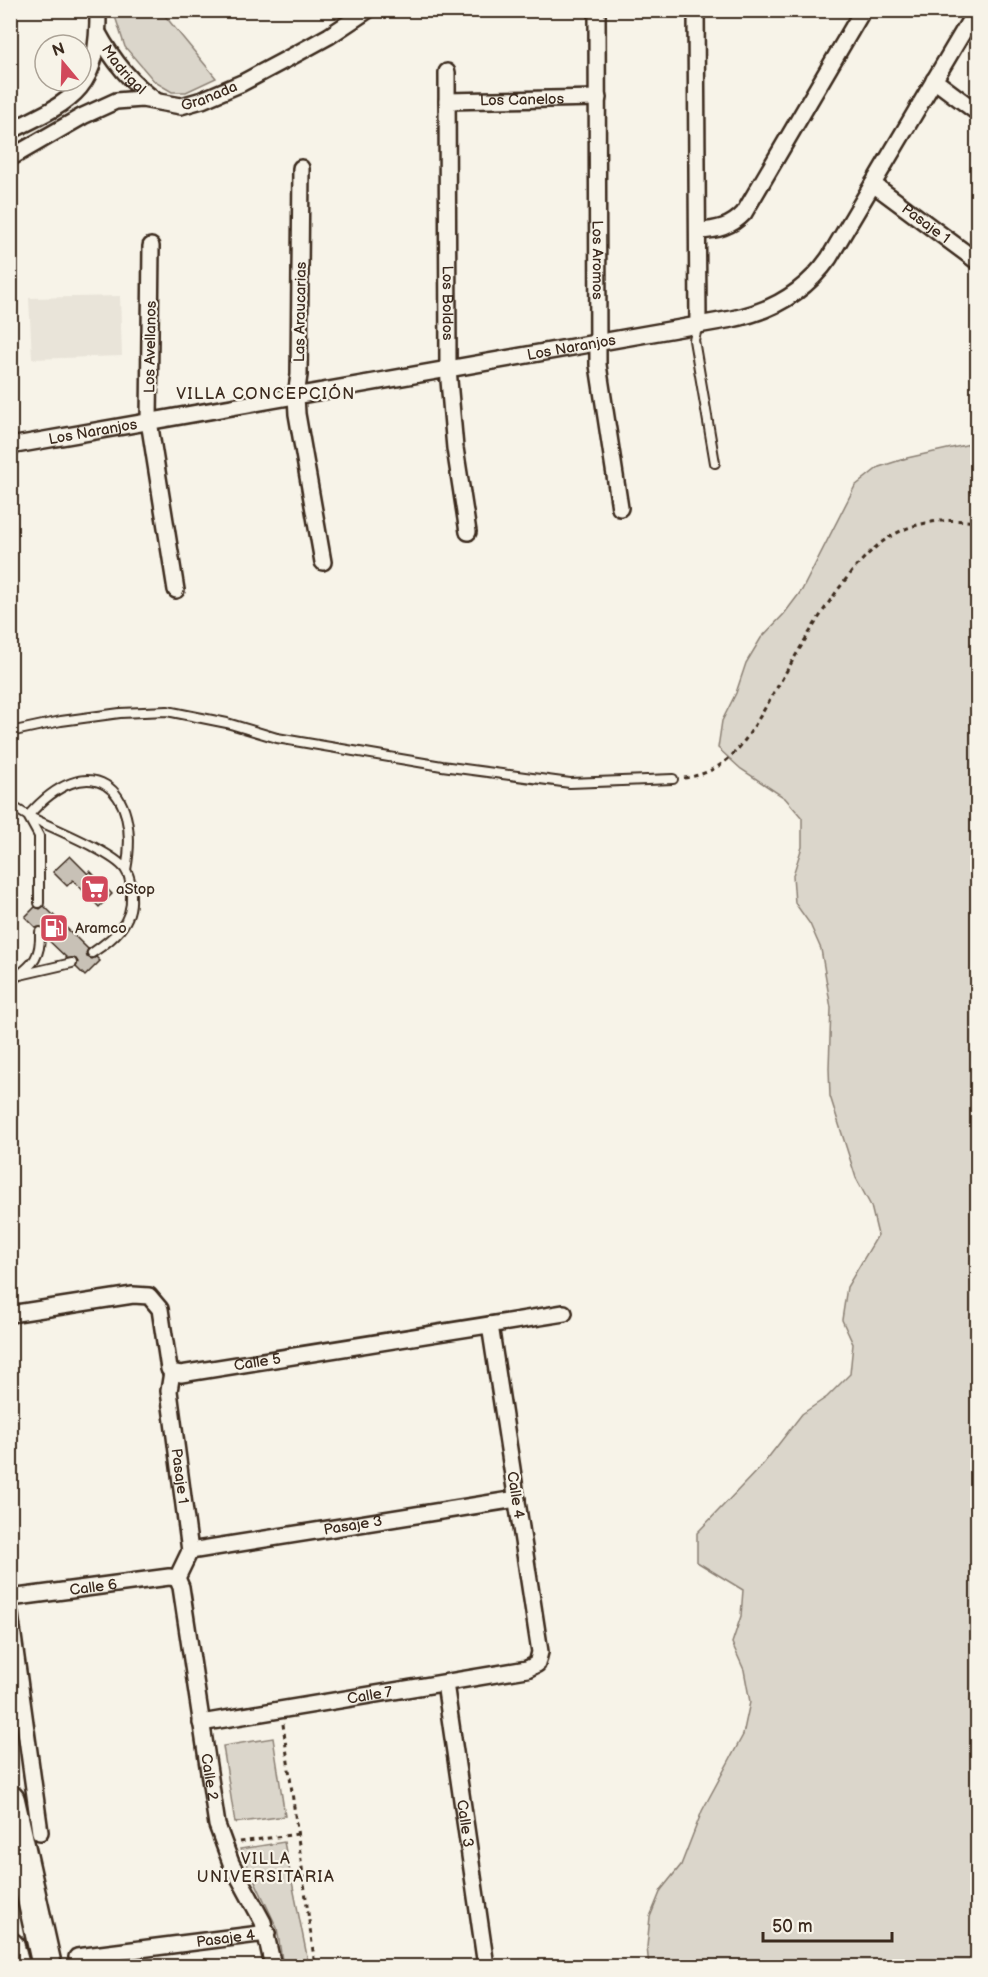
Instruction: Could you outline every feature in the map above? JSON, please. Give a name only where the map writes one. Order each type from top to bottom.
[{"type":"highway","points":[[10,1800],[48,1966]]},
{"type":"highway","points":[[10,1947],[15,1966]]},
{"type":"street","name":"Madrigal","points":[[10,132],[48,113],[78,90],[93,64],[98,33],[98,10]]},
{"type":"street","name":"Granada","points":[[10,158],[99,108],[116,101],[155,100],[166,105],[181,106],[214,95],[304,50],[368,10]]},
{"type":"street","name":"Los Aromos","points":[[597,10],[598,365],[620,508]]},
{"type":"street","points":[[696,10],[698,325]]},
{"type":"street","points":[[698,231],[722,228],[735,222],[744,213],[863,10]]},
{"type":"street","name":"Los Naranjos","points":[[10,446],[698,325],[747,316],[775,306],[800,290],[829,258],[976,10]]},
{"type":"street","name":"Madrigal","points":[[98,33],[119,68],[155,100]]},
{"type":"street","name":"Los Boldos","points":[[447,72],[448,369],[455,448],[468,532]]},
{"type":"street","points":[[934,80],[978,113]]},
{"type":"street","name":"Los Canelos","points":[[447,101],[598,98]]},
{"type":"street","name":"Las Araucarias","points":[[302,168],[299,375],[296,396],[322,562]]},
{"type":"street","name":"Pasaje 1","points":[[873,184],[978,262]]},
{"type":"street","name":"Los Avellanos","points":[[151,246],[149,421],[176,590]]},
{"type":"street","points":[[10,1314],[133,1295],[149,1296],[154,1299],[160,1309],[168,1364],[172,1372]]},
{"type":"street","name":"Calle 5","points":[[172,1372],[181,1374],[564,1313]]},
{"type":"street","name":"Calle 4","points":[[490,1325],[540,1652],[537,1664]]},
{"type":"street","name":"Pasaje 1","points":[[172,1372],[169,1391],[190,1551]]},
{"type":"street","name":"Pasaje 3","points":[[190,1551],[517,1498]]},
{"type":"street","points":[[177,1578],[190,1551]]},
{"type":"street","name":"Calle 6","points":[[10,1598],[169,1577],[177,1578]]},
{"type":"street","name":"Calle 2","points":[[177,1578],[181,1587],[214,1813],[231,1863],[259,1912],[267,1933],[273,1966]]},
{"type":"street","points":[[10,1614],[40,1832]]},
{"type":"street","name":"Calle 7","points":[[201,1723],[527,1669],[537,1664]]},
{"type":"street","name":"Calle 3","points":[[445,1683],[486,1966]]},
{"type":"street","name":"Pasaje 4","points":[[78,1962],[267,1933]]},
{"type":"lane","points":[[698,325],[694,340],[715,463]]},
{"type":"lane","points":[[10,732],[108,714],[167,711],[227,723],[277,738],[442,766],[570,783],[673,779]]},
{"type":"lane","points":[[28,816],[50,794],[66,785],[83,780],[104,784],[117,794],[126,812],[129,836],[126,870],[130,882],[132,904],[129,917],[116,934],[92,953]]},
{"type":"lane","points":[[10,805],[94,848],[126,870]]},
{"type":"lane","points":[[28,816],[39,836],[39,903]]},
{"type":"lane","points":[[10,982],[34,963],[38,956],[40,932]]},
{"type":"lane","points":[[19,975],[72,963]]},
{"type":"path","points":[[673,779],[710,772],[725,763],[739,747],[759,719],[823,612],[874,548],[895,534],[932,522],[948,520],[978,522]]},
{"type":"path","points":[[281,1710],[315,1966]]},
{"type":"path","points":[[223,1845],[298,1833]]},
{"type":"shaded area","points":[[113,10],[161,11],[216,78],[186,92],[172,92],[155,82],[125,47]]},
{"type":"shaded area","points":[[120,296],[122,356],[32,359],[29,298]]},
{"type":"shaded area","points":[[978,444],[977,1966],[649,1966],[647,1947],[650,1917],[661,1890],[681,1865],[702,1811],[743,1735],[750,1702],[744,1670],[732,1643],[741,1616],[743,1590],[697,1562],[697,1533],[764,1463],[802,1414],[827,1397],[850,1374],[853,1344],[842,1320],[847,1287],[878,1235],[871,1206],[856,1178],[830,1096],[831,1008],[821,949],[810,924],[795,903],[793,875],[802,847],[802,818],[785,798],[741,769],[718,748],[722,721],[736,693],[746,663],[761,638],[784,614],[802,590],[855,486],[879,467],[907,458]]},
{"type":"shaded area","points":[[273,1738],[285,1816],[235,1823],[223,1746]]},
{"type":"shaded area","points":[[284,1842],[309,1966],[283,1966],[277,1928],[240,1849]]},
{"type":"building","points":[[70,856],[88,874],[90,871],[112,894],[99,907],[73,880],[67,886],[53,872]]},
{"type":"building","points":[[44,906],[88,949],[87,957],[92,959],[96,957],[100,961],[85,976],[76,967],[78,962],[76,959],[67,958],[46,938],[44,927],[36,928],[25,917],[35,907],[40,909]]},
{"type":"place","name":"aStop","points":[[95,889]]},
{"type":"place","name":"Aramco","points":[[54,928]]},
{"type":"district","name":"VILLA CONCEPCIÓN","points":[[266,393]]},
{"type":"district","name":"VILLA UNIVERSITARIA","points":[[266,1867]]}]
